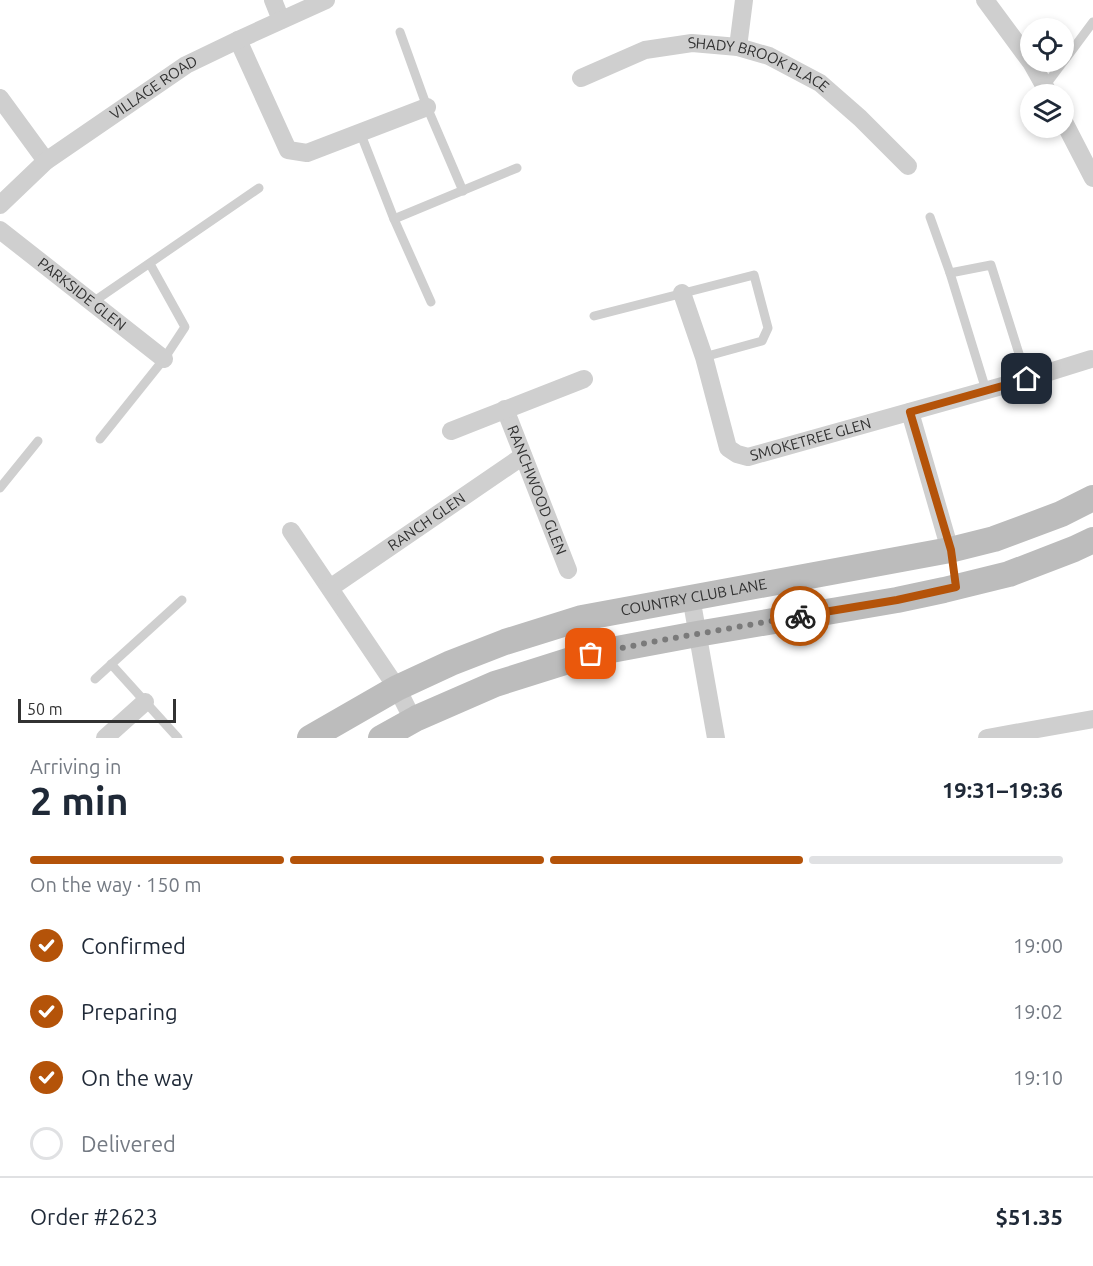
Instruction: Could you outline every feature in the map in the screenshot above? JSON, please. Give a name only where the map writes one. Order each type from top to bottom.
[{"type":"main road","name":"COUNTRY CLUB LANE","points":[[310,738],[397,688],[451,663],[505,642],[582,618],[951,550],[994,540],[1061,514],[1093,498]]},
{"type":"main road","points":[[381,738],[413,720],[495,684],[591,654],[885,602],[956,587],[1009,574],[1093,540]]},
{"type":"main road","points":[[951,550],[956,587]]},
{"type":"street","points":[[273,0],[281,20]]},
{"type":"street","name":"VILLAGE ROAD","points":[[0,205],[46,161],[186,64],[326,0]]},
{"type":"street","points":[[738,47],[744,0]]},
{"type":"street","points":[[985,0],[1020,46]]},
{"type":"street","points":[[238,40],[288,150],[307,153],[427,107]]},
{"type":"street","name":"SHADY BROOK PLACE","points":[[581,78],[645,50],[692,43],[738,47],[769,56],[820,83],[860,118],[908,166]]},
{"type":"street","points":[[0,98],[46,161]]},
{"type":"street","points":[[1073,138],[1092,171]]},
{"type":"street","name":"PARKSIDE GLEN","points":[[0,230],[164,359]]},
{"type":"street","name":"SMOKETREE GLEN","points":[[682,293],[704,357],[729,448],[737,454],[748,457],[1091,359]]},
{"type":"street","name":"RANCHWOOD GLEN","points":[[451,431],[584,379]]},
{"type":"street","name":"RANCHWOOD GLEN","points":[[506,410],[568,570]]},
{"type":"street","points":[[910,412],[951,550]]},
{"type":"street","name":"RANCH GLEN","points":[[330,588],[523,456]]},
{"type":"street","points":[[291,531],[397,688],[413,720]]},
{"type":"street","points":[[691,597],[716,738]]},
{"type":"street","points":[[105,738],[145,702]]},
{"type":"street","points":[[987,738],[1093,719]]},
{"type":"lane","points":[[1074,46],[1093,21]]},
{"type":"lane","points":[[400,32],[427,107],[463,191]]},
{"type":"lane","points":[[360,132],[394,219],[431,302]]},
{"type":"lane","points":[[394,219],[517,168]]},
{"type":"lane","points":[[93,302],[259,188]]},
{"type":"lane","points":[[930,217],[986,390]]},
{"type":"lane","points":[[100,439],[164,359],[185,327],[150,264]]},
{"type":"lane","points":[[950,273],[992,265],[1027,379]]},
{"type":"lane","points":[[594,316],[754,275],[768,328],[762,341],[704,357]]},
{"type":"lane","points":[[2,483],[38,441]]},
{"type":"lane","points":[[95,679],[182,600]]},
{"type":"lane","points":[[111,664],[178,738]]},
{"type":"way so far","points":[[591,654],[800,616]]},
{"type":"route","points":[[800,616],[897,600],[956,587],[951,550],[910,412],[1027,379]]}]
